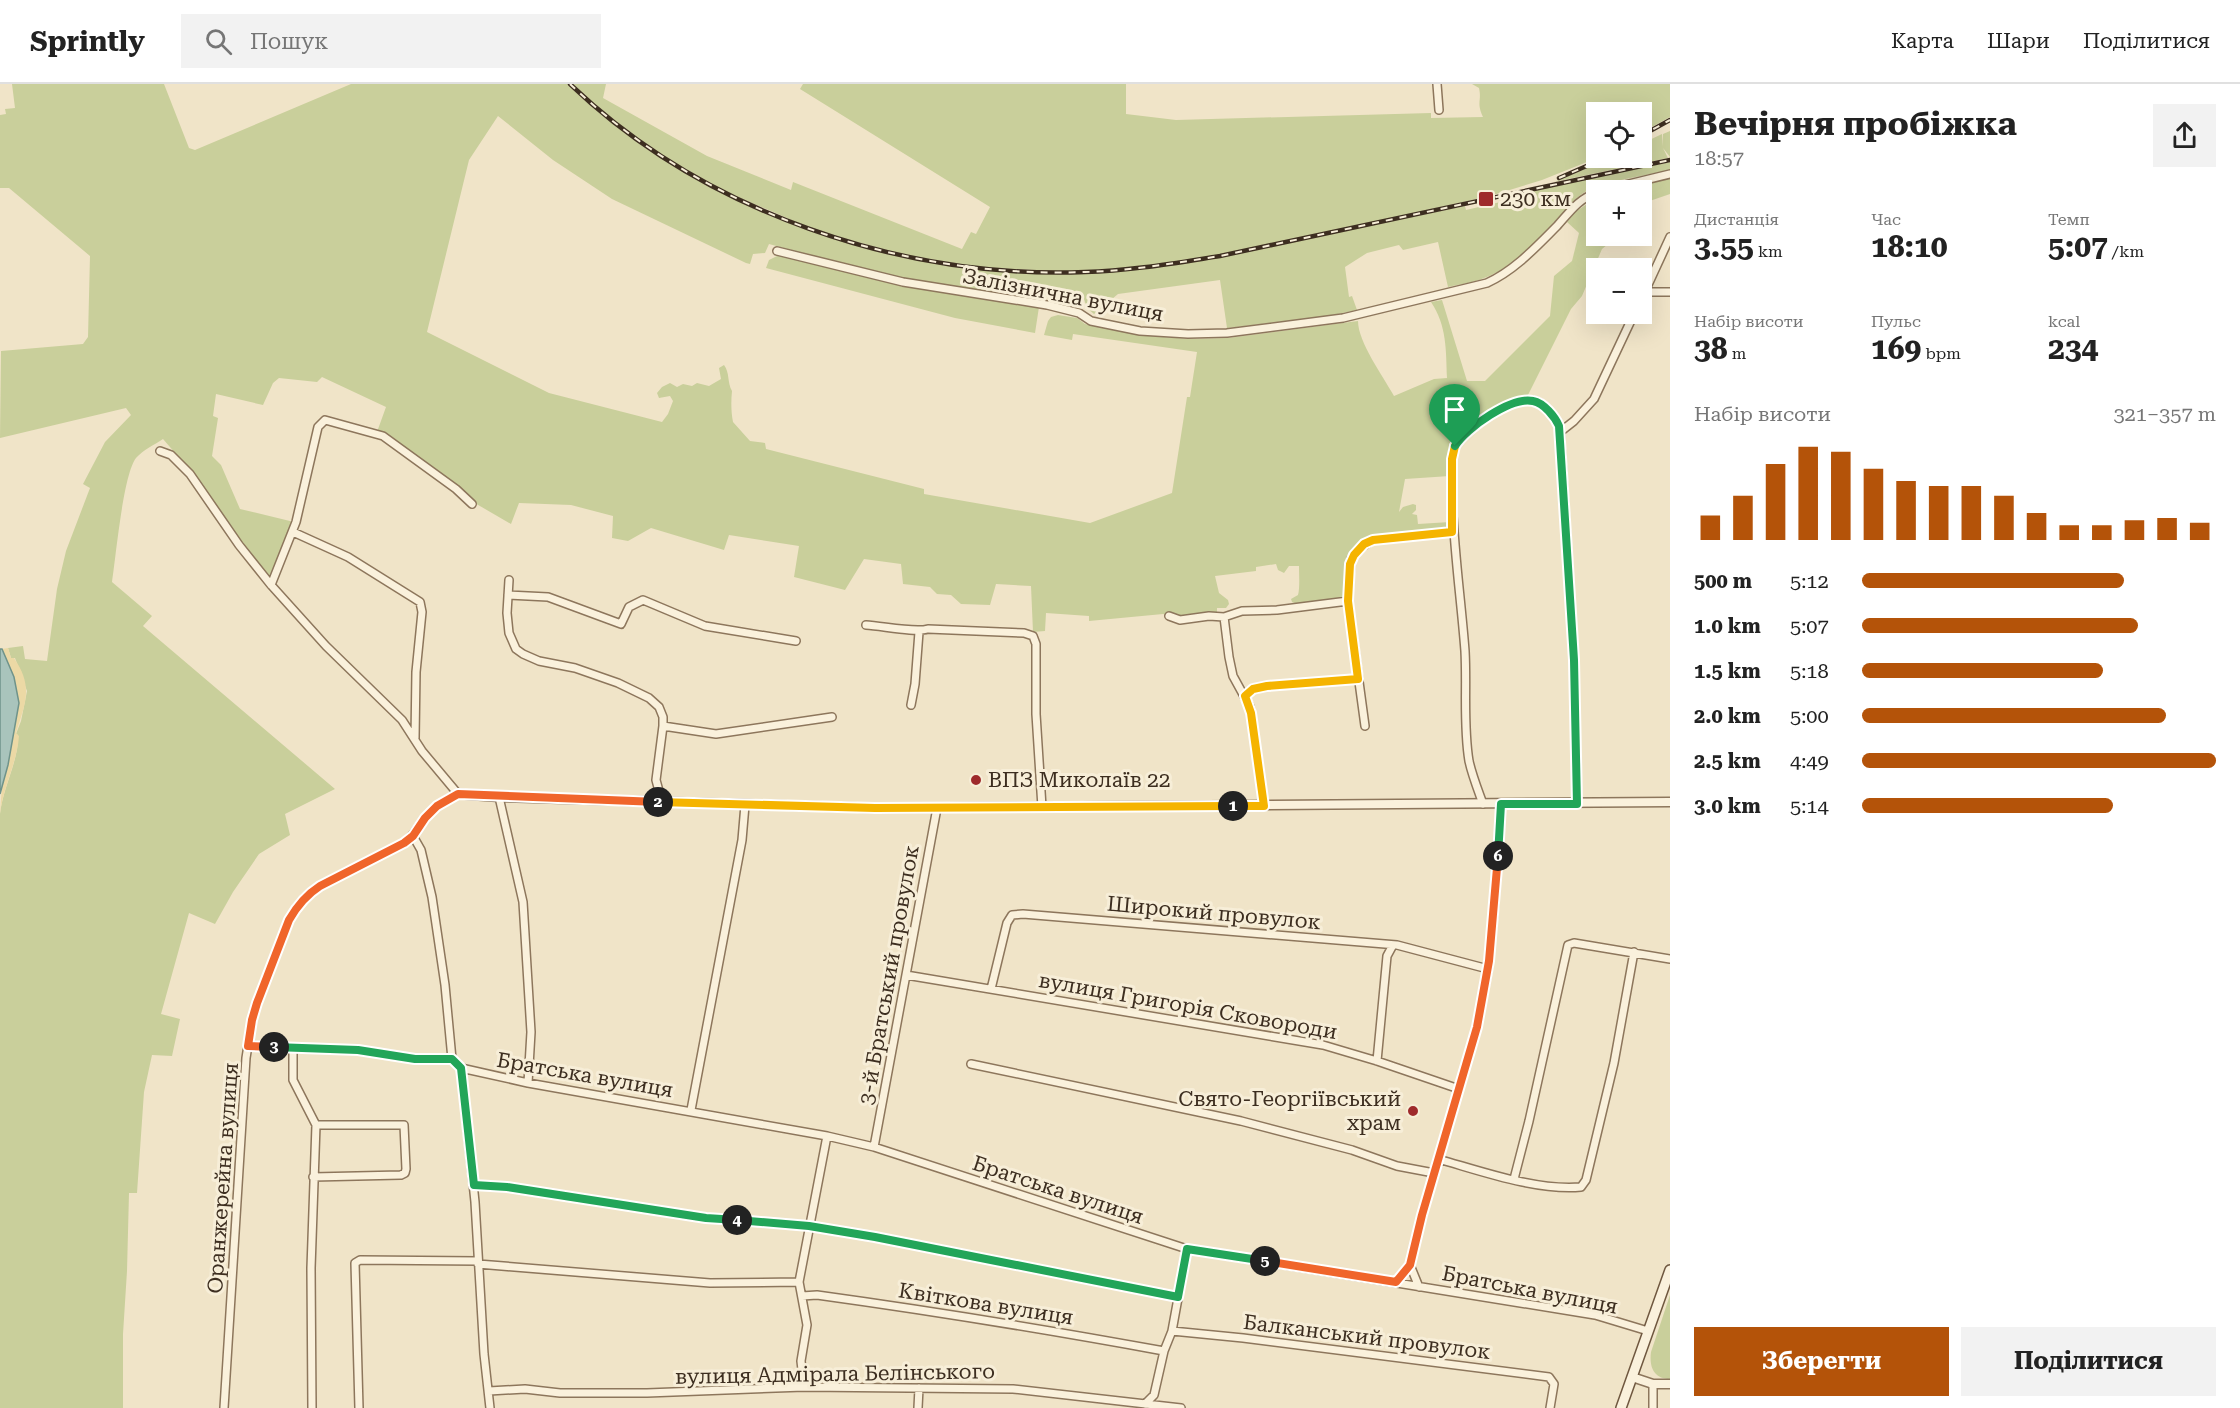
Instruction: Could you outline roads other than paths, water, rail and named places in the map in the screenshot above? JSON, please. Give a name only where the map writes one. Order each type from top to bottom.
[{"type":"main road","points":[[1623,1408],[1670,1270]]},
{"type":"street","points":[[1437,84],[1439,110]]},
{"type":"street","points":[[1645,180],[1670,174]]},
{"type":"street","name":"Залізнична вулиця","points":[[777,251],[903,282],[1047,304],[1079,313],[1091,321],[1140,331],[1188,334],[1227,333],[1343,318],[1487,282],[1504,275],[1519,264],[1571,209],[1586,197]]},
{"type":"street","points":[[1652,277],[1670,237]]},
{"type":"street","points":[[1652,292],[1670,292]]},
{"type":"street","points":[[1560,432],[1574,421],[1594,399],[1629,324]]},
{"type":"street","points":[[1483,804],[1469,758],[1464,643],[1452,532],[1452,459],[1455,446],[1477,423],[1516,403],[1531,400],[1546,409],[1557,422],[1560,432],[1574,660],[1577,804]]},
{"type":"street","points":[[271,585],[293,532],[318,427],[324,420],[383,436],[456,489],[472,504]]},
{"type":"street","points":[[160,451],[171,455],[190,474],[239,545],[271,585],[333,653],[391,707],[422,751],[458,794],[746,805],[937,808],[1670,802]]},
{"type":"street","points":[[293,532],[348,557],[420,602],[422,612],[416,672],[415,738]]},
{"type":"street","points":[[1365,726],[1348,601],[1350,564],[1364,544],[1378,539],[1452,532]]},
{"type":"street","points":[[509,580],[509,633],[516,649],[539,661],[575,668],[618,683],[649,698],[661,710],[663,726],[656,780],[662,802]]},
{"type":"street","points":[[508,595],[548,597],[621,624],[629,607],[643,600],[711,628],[796,641]]},
{"type":"street","points":[[1169,616],[1179,620],[1209,616],[1224,617],[1242,611],[1283,609],[1348,601]]},
{"type":"street","points":[[1224,617],[1233,676],[1245,696],[1251,713],[1264,806]]},
{"type":"street","points":[[866,625],[898,627],[919,632],[928,629],[1024,633],[1033,636],[1036,644],[1036,714],[1042,807]]},
{"type":"street","points":[[912,705],[919,632]]},
{"type":"street","points":[[1245,696],[1253,689],[1267,686],[1358,679]]},
{"type":"street","points":[[663,726],[716,734],[832,717]]},
{"type":"street","name":"Оранжерейна вулиця","points":[[225,1408],[248,1046],[252,1020],[260,994],[289,920],[310,893],[404,843],[413,836],[425,818],[437,806],[458,794]]},
{"type":"street","points":[[499,797],[523,902],[531,1032],[528,1083]]},
{"type":"street","points":[[1396,1282],[1410,1265],[1434,1173],[1477,1027],[1488,969],[1501,804]]},
{"type":"street","points":[[692,1110],[742,840],[746,805]]},
{"type":"street","name":"3-й Братський провулок","points":[[874,1147],[937,808]]},
{"type":"street","points":[[413,836],[422,850],[432,897],[445,985],[452,1059],[461,1068],[474,1185],[484,1354],[490,1408]]},
{"type":"street","name":"Широкий провулок","points":[[991,989],[1007,923],[1010,916],[1016,914],[1393,945],[1488,969]]},
{"type":"street","points":[[1377,1061],[1387,956],[1393,945]]},
{"type":"street","points":[[1514,1179],[1532,1111],[1569,945],[1634,952],[1670,959]]},
{"type":"street","points":[[1438,1159],[1514,1179],[1569,1188],[1581,1187],[1586,1180],[1614,1063],[1634,952]]},
{"type":"street","name":"вулиця Григорія Сковороди","points":[[906,975],[1323,1045],[1459,1089]]},
{"type":"street","points":[[248,1046],[358,1050],[415,1059],[452,1059]]},
{"type":"street","points":[[293,1048],[293,1080],[316,1125],[310,1268],[312,1408]]},
{"type":"street","points":[[971,1064],[1241,1121],[1352,1150],[1397,1166],[1434,1173]]},
{"type":"street","name":"Братська вулиця","points":[[461,1068],[528,1083],[692,1110],[874,1147],[1187,1249],[1595,1315],[1648,1331]]},
{"type":"street","points":[[313,1177],[401,1175],[406,1169],[404,1125],[316,1125]]},
{"type":"street","points":[[804,1387],[801,1361],[807,1325],[799,1282],[827,1136]]},
{"type":"street","points":[[474,1185],[507,1187],[706,1218],[809,1226],[1178,1297]]},
{"type":"street","points":[[1145,1404],[1154,1395],[1164,1351],[1172,1331],[1187,1249]]},
{"type":"street","points":[[359,1408],[355,1263],[360,1260],[478,1262],[710,1283],[799,1282]]},
{"type":"street","points":[[1410,1265],[1419,1287]]},
{"type":"street","name":"Квіткова вулиця","points":[[802,1296],[817,1295],[934,1311],[1164,1351]]},
{"type":"street","name":"Балканський провулок","points":[[1172,1331],[1549,1377],[1554,1384],[1550,1408]]},
{"type":"street","points":[[1632,1377],[1653,1384],[1670,1384]]},
{"type":"street","points":[[1653,1384],[1653,1408]]},
{"type":"street","name":"вулиця Адмірала Белінського","points":[[489,1391],[525,1389],[560,1393],[647,1393],[804,1387],[1013,1389],[1181,1408]]},
{"type":"street","points":[[918,1408],[919,1388]]},
{"type":"water","points":[[0,649],[14,677],[19,703],[8,765],[0,794]]},
{"type":"railway","points":[[570,84],[623,129],[681,168],[743,202],[809,229],[877,249],[946,264],[1016,271],[1119,270],[1220,256],[1670,160]]},
{"type":"railway","points":[[1652,130],[1670,120]]},
{"type":"railway","points":[[1559,178],[1586,166]]},
{"type":"place","name":"230 км","points":[[1486,199]]},
{"type":"place","name":"ВПЗ Миколаїв 22","points":[[976,780]]},
{"type":"place","name":"Свято-Георгіївський храм","points":[[1413,1111]]}]
